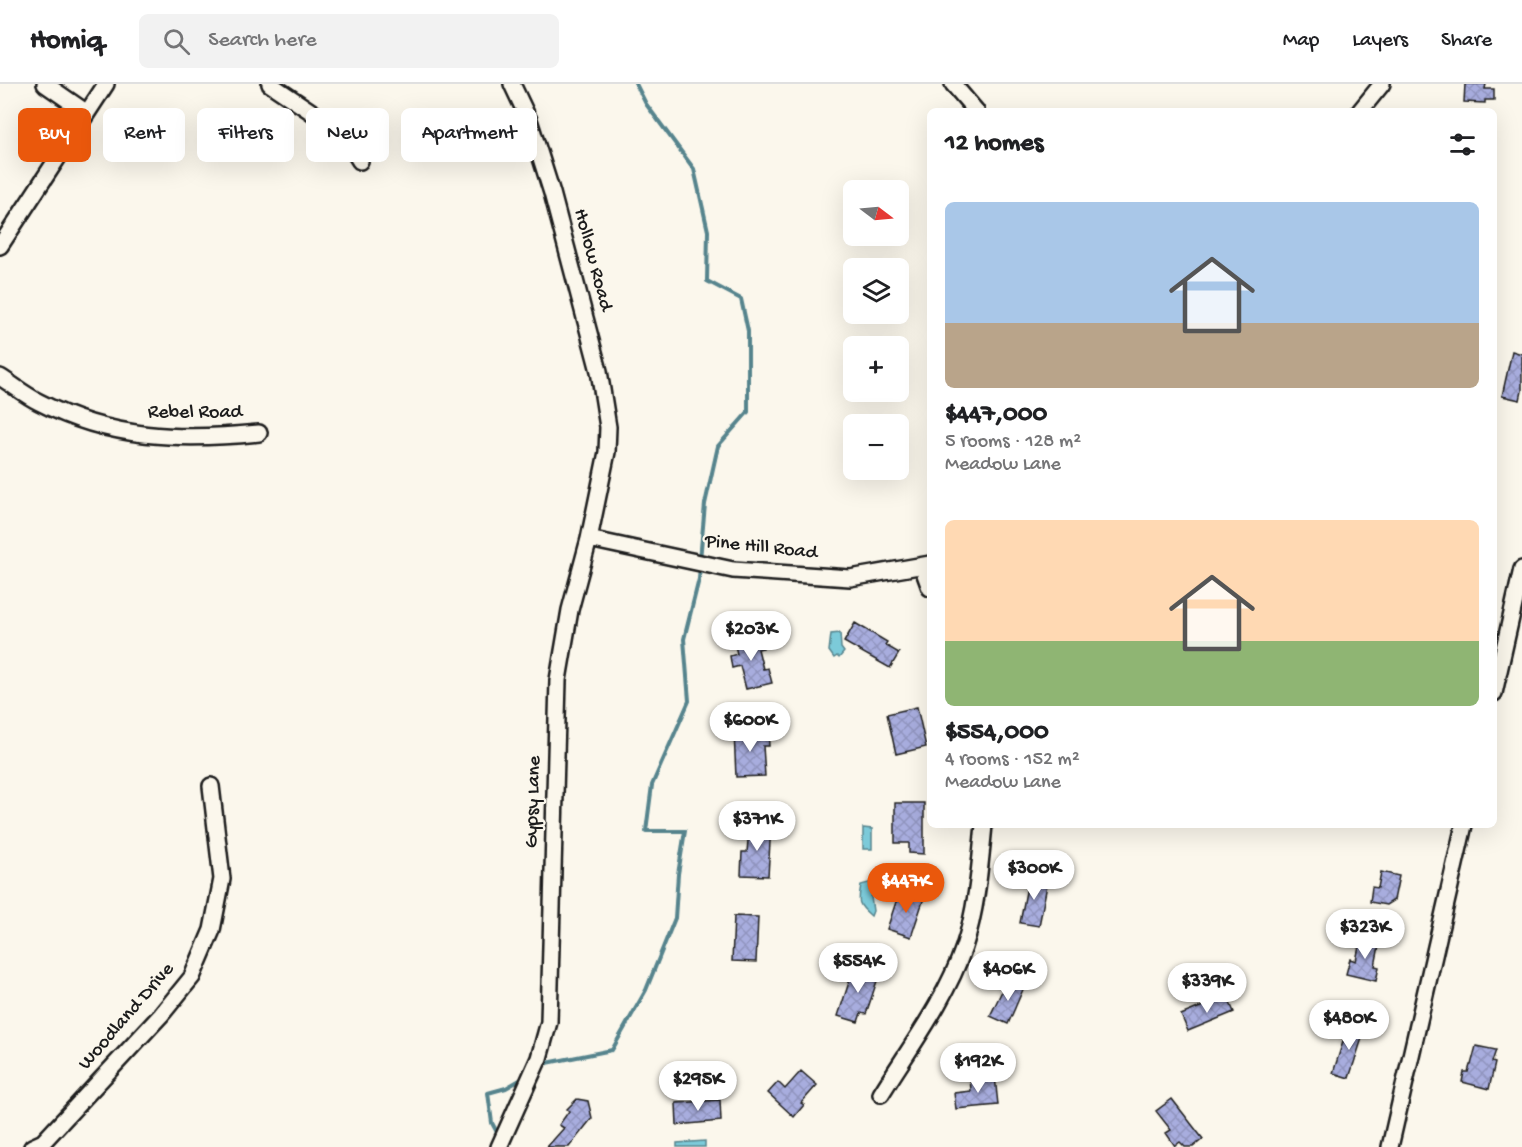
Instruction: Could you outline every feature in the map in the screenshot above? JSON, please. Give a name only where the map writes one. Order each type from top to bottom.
[{"type":"street","points":[[45,84],[80,108]]},
{"type":"street","points":[[90,108],[106,84]]},
{"type":"street","points":[[270,84],[306,108]]},
{"type":"street","name":"Hollow Road","points":[[512,84],[529,120],[552,193],[600,371],[608,427],[607,452]]},
{"type":"street","points":[[953,84],[973,108]]},
{"type":"street","points":[[1362,108],[1382,84]]},
{"type":"street","points":[[0,246],[55,162]]},
{"type":"street","name":"Rebel Road","points":[[0,377],[37,401],[67,415],[131,433],[166,437],[220,437],[259,433]]},
{"type":"street","name":"Gypsy Lane","points":[[499,1147],[539,1058],[549,1022],[558,680],[570,610],[589,539],[607,452]]},
{"type":"street","name":"Pine Hill Road","points":[[589,539],[733,570],[850,578],[926,565]]},
{"type":"street","points":[[1497,680],[1522,569]]},
{"type":"street","name":"Woodland Drive","points":[[41,1145],[161,1015],[192,977],[212,930],[222,879],[211,786]]},
{"type":"street","points":[[880,1094],[939,1002],[964,947],[977,892],[984,828]]},
{"type":"street","points":[[1390,1147],[1463,828]]},
{"type":"water","points":[[840,633],[841,648],[844,652],[839,658],[837,656],[834,658],[829,651],[831,634]]},
{"type":"water","points":[[863,828],[872,829],[872,849],[863,849]]},
{"type":"water","points":[[872,882],[877,888],[871,897],[873,911],[871,916],[863,908],[859,899],[861,885]]},
{"type":"water","points":[[705,1141],[705,1147],[677,1147],[677,1143]]},
{"type":"building","points":[[1465,84],[1486,84],[1485,89],[1494,89],[1494,100],[1485,100],[1485,103],[1464,102]]},
{"type":"building","points":[[1512,351],[1522,354],[1520,400],[1502,396]]},
{"type":"building","points":[[855,623],[887,642],[885,645],[899,653],[890,668],[844,642]]},
{"type":"building","points":[[759,634],[763,648],[758,649],[763,669],[768,668],[772,683],[746,689],[740,666],[732,668],[730,656],[737,654],[734,641]]},
{"type":"building","points":[[917,707],[926,747],[896,754],[887,714]]},
{"type":"building","points":[[768,730],[769,746],[763,746],[765,776],[736,777],[734,732]]},
{"type":"building","points":[[895,803],[924,803],[924,854],[909,853],[909,843],[895,843]]},
{"type":"building","points":[[757,824],[771,825],[768,876],[741,875],[742,852],[747,852],[749,829],[757,830]]},
{"type":"building","points":[[1381,872],[1399,876],[1394,900],[1386,905],[1370,902],[1372,887],[1378,888]]},
{"type":"building","points":[[1029,876],[1048,880],[1039,926],[1020,923]]},
{"type":"building","points":[[900,890],[924,898],[911,937],[887,929]]},
{"type":"building","points":[[734,916],[758,917],[756,962],[732,961]]},
{"type":"building","points":[[1361,937],[1380,941],[1375,966],[1379,967],[1376,981],[1346,974],[1350,959],[1356,961]]},
{"type":"building","points":[[854,967],[879,975],[866,1014],[861,1013],[858,1022],[838,1016]]},
{"type":"building","points":[[1011,979],[1025,985],[1008,1024],[990,1016],[1002,991],[1005,993]]},
{"type":"building","points":[[1227,996],[1234,1012],[1188,1031],[1181,1015]]},
{"type":"building","points":[[1349,1023],[1365,1029],[1349,1078],[1333,1073]]},
{"type":"building","points":[[1476,1046],[1496,1050],[1492,1062],[1495,1063],[1489,1089],[1462,1082],[1464,1072],[1468,1072],[1471,1065]]},
{"type":"building","points":[[801,1071],[817,1085],[801,1103],[804,1105],[794,1117],[768,1093],[778,1082],[785,1089]]},
{"type":"building","points":[[995,1076],[998,1105],[956,1109],[954,1093],[971,1091],[970,1077]]},
{"type":"building","points":[[577,1099],[588,1101],[592,1118],[569,1147],[547,1147],[564,1128],[559,1125],[569,1111],[567,1109]]},
{"type":"building","points":[[1172,1099],[1203,1139],[1193,1147],[1185,1147],[1180,1142],[1175,1146],[1166,1133],[1171,1130],[1156,1111]]},
{"type":"building","points":[[720,1100],[721,1121],[677,1125],[676,1103]]},
{"type":"waterway","points":[[636,84],[646,104],[694,169],[708,231],[707,281],[741,299],[748,331],[748,412],[718,446],[705,504],[700,560]]},
{"type":"waterway","points":[[541,1067],[547,1063],[612,1050],[646,990],[675,918],[678,874],[685,831],[646,831],[652,785],[689,701],[684,639],[700,567]]},
{"type":"waterway","points":[[499,1136],[492,1123],[488,1093],[506,1088],[525,1077]]}]
